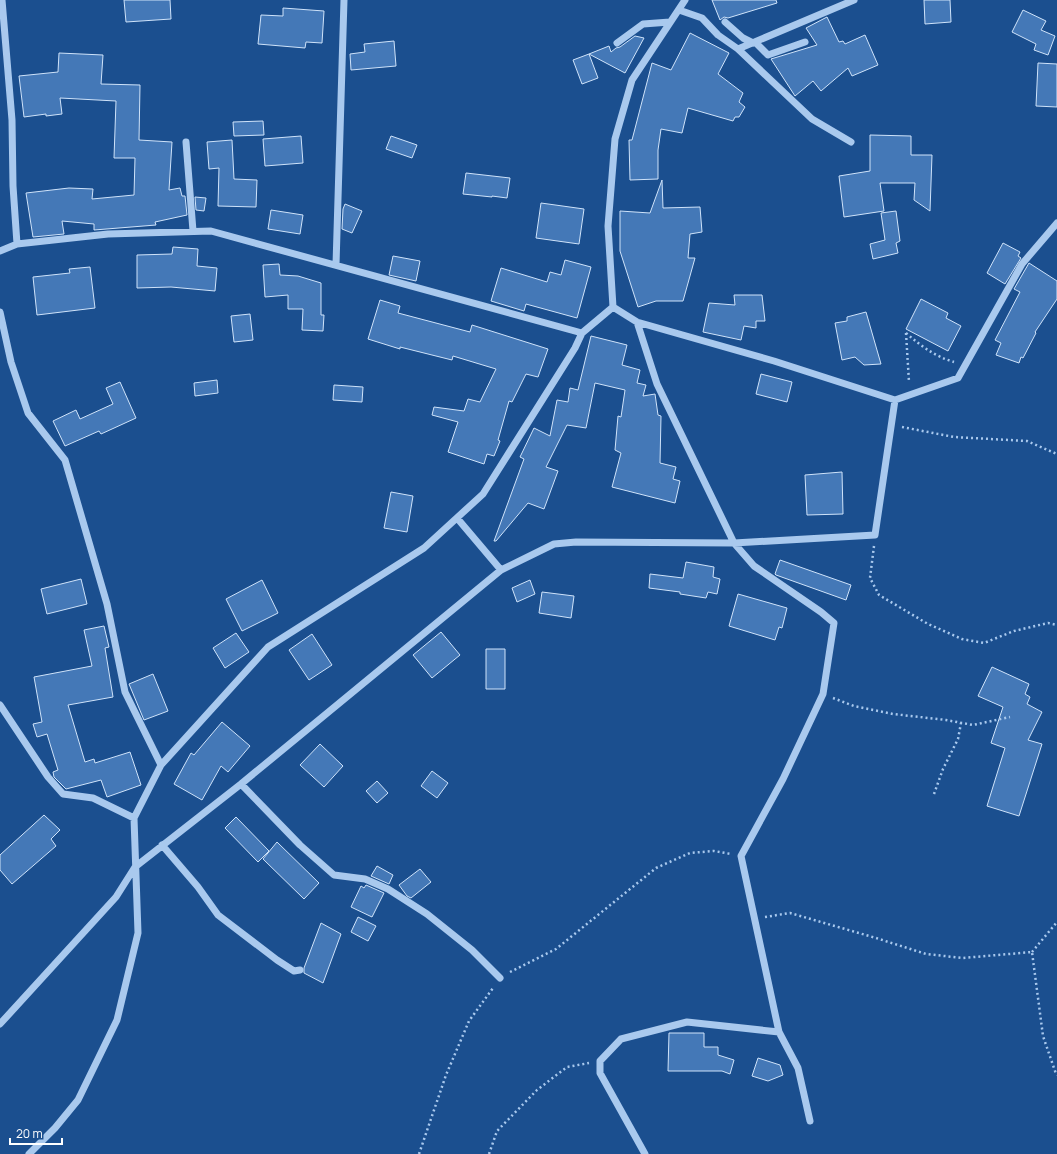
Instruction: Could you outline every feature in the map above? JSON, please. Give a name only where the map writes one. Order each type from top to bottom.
[{"type":"street","points":[[2,0],[12,120],[13,186],[17,244]]},
{"type":"street","points":[[336,265],[344,0]]},
{"type":"street","points":[[613,307],[608,226],[616,139],[632,80],[685,0]]},
{"type":"street","points":[[738,49],[854,0]]},
{"type":"street","points":[[679,10],[702,18],[718,35],[738,49],[812,119],[851,142]]},
{"type":"street","points":[[617,43],[643,24],[670,22]]},
{"type":"street","points":[[725,22],[743,38],[754,43],[768,55],[805,42]]},
{"type":"street","points":[[186,142],[193,231]]},
{"type":"street","points":[[613,307],[637,322],[774,361],[895,400],[958,378],[1022,264],[1057,223]]},
{"type":"street","points":[[0,251],[17,244],[108,234],[211,231],[582,332]]},
{"type":"street","points":[[29,1154],[56,1128],[78,1100],[117,1020],[138,933],[134,818],[161,765],[268,647],[424,548],[483,494],[575,348],[582,332],[613,307]]},
{"type":"street","points":[[0,312],[11,362],[28,413],[65,460],[107,604],[125,692],[161,765]]},
{"type":"street","points":[[637,322],[657,384],[734,543],[754,566],[821,612],[834,623],[823,694],[784,779],[741,856],[779,1032],[798,1068],[810,1121]]},
{"type":"street","points":[[0,1024],[116,897],[135,867],[240,784],[501,570],[554,544],[576,542],[734,543],[875,535],[895,400]]},
{"type":"street","points":[[457,518],[501,570]]},
{"type":"street","points":[[0,705],[48,777],[63,794],[93,798],[134,818]]},
{"type":"street","points":[[240,784],[300,845],[334,875],[365,879],[388,889],[433,919],[472,950],[500,978]]},
{"type":"street","points":[[162,845],[198,887],[218,915],[277,960],[294,971],[300,970]]},
{"type":"street","points":[[644,1154],[600,1073],[600,1061],[621,1039],[687,1022],[779,1032]]},
{"type":"path","points":[[909,395],[909,362],[906,332],[922,348],[943,359],[966,365]]},
{"type":"path","points":[[892,424],[954,437],[1027,441],[1057,454]]},
{"type":"path","points":[[875,535],[870,578],[879,594],[928,624],[962,640],[984,643],[1014,631],[1048,623],[1057,625]]},
{"type":"path","points":[[823,694],[854,706],[893,714],[946,720],[973,725],[1010,717]]},
{"type":"path","points":[[934,794],[943,769],[958,739],[961,723]]},
{"type":"path","points":[[419,1154],[446,1074],[470,1021],[500,978],[556,949],[656,868],[690,853],[714,851],[741,856]]},
{"type":"path","points":[[754,918],[790,913],[926,954],[963,958],[1032,952],[1057,922]]},
{"type":"path","points":[[1032,952],[1043,1036],[1057,1075]]},
{"type":"path","points":[[489,1154],[497,1131],[537,1090],[567,1067],[600,1061]]},
{"type":"building","points":[[124,0],[170,0],[171,19],[126,22]]},
{"type":"building","points":[[712,0],[776,0],[777,3],[728,18],[724,17],[720,20]]},
{"type":"building","points":[[924,0],[950,0],[951,22],[925,24]]},
{"type":"building","points":[[283,8],[324,11],[322,43],[306,42],[305,48],[258,44],[261,15],[283,16]]},
{"type":"building","points":[[1023,10],[1046,21],[1041,30],[1055,36],[1048,55],[1034,50],[1036,44],[1012,32]]},
{"type":"building","points":[[827,17],[839,42],[843,41],[845,44],[865,35],[878,65],[852,76],[848,68],[821,91],[813,81],[795,96],[771,59],[817,45],[806,28]]},
{"type":"building","points":[[690,33],[729,53],[718,74],[743,93],[739,102],[745,107],[739,117],[735,117],[733,121],[688,108],[682,133],[661,129],[658,150],[658,179],[630,180],[629,140],[632,140],[652,63],[671,70]]},
{"type":"building","points":[[635,36],[644,38],[625,73],[589,54],[609,46],[611,52]]},
{"type":"building","points":[[394,41],[396,66],[351,70],[350,54],[365,52],[364,44]]},
{"type":"building","points":[[59,53],[103,55],[101,84],[140,85],[139,140],[172,142],[169,190],[180,188],[182,196],[185,196],[187,215],[155,222],[156,225],[94,230],[94,224],[62,221],[64,234],[33,237],[26,193],[69,188],[93,189],[92,199],[134,195],[135,158],[114,158],[116,101],[60,98],[62,114],[46,116],[46,114],[24,117],[19,76],[58,72]]},
{"type":"building","points":[[589,54],[598,78],[582,84],[573,60]]},
{"type":"building","points":[[1038,63],[1057,64],[1057,107],[1036,106]]},
{"type":"building","points":[[263,121],[264,135],[234,136],[233,122]]},
{"type":"building","points":[[870,135],[911,136],[911,155],[932,155],[930,211],[914,200],[915,183],[880,183],[884,211],[844,217],[839,176],[870,171]]},
{"type":"building","points":[[301,136],[303,163],[265,166],[263,139]]},
{"type":"building","points":[[391,136],[417,145],[412,158],[386,149]]},
{"type":"building","points":[[232,140],[234,179],[257,180],[256,207],[218,206],[219,168],[209,169],[207,142]]},
{"type":"building","points":[[466,173],[510,178],[507,198],[463,194]]},
{"type":"building","points":[[662,180],[663,208],[700,207],[702,232],[690,234],[688,258],[695,258],[683,301],[656,301],[638,307],[620,251],[620,211],[650,213]]},
{"type":"building","points":[[195,197],[206,198],[204,211],[196,210]]},
{"type":"building","points":[[541,203],[584,209],[579,244],[536,238]]},
{"type":"building","points":[[345,204],[362,211],[352,233],[342,229],[343,209]]},
{"type":"building","points":[[271,210],[303,215],[300,234],[268,229]]},
{"type":"building","points":[[896,211],[900,241],[896,243],[898,253],[873,259],[870,244],[885,240],[881,213]]},
{"type":"building","points":[[1003,243],[1020,252],[1018,256],[1021,258],[1005,284],[987,273]]},
{"type":"building","points":[[173,247],[198,249],[197,266],[217,268],[215,291],[171,287],[137,288],[137,255],[172,254]]},
{"type":"building","points":[[393,256],[420,261],[416,281],[389,275]]},
{"type":"building","points":[[565,260],[591,267],[577,318],[526,304],[524,311],[491,301],[501,268],[547,282],[550,272],[561,275]]},
{"type":"building","points":[[1029,263],[1057,281],[1057,299],[1035,332],[1036,333],[1023,358],[1021,357],[1019,363],[996,355],[1001,343],[995,340],[1020,292],[1014,289]]},
{"type":"building","points":[[279,264],[280,275],[298,276],[321,283],[321,315],[324,315],[323,331],[302,330],[303,309],[288,309],[288,295],[265,297],[263,265]]},
{"type":"building","points":[[90,267],[95,308],[37,315],[33,277],[70,273],[69,269]]},
{"type":"building","points":[[734,295],[762,295],[765,321],[756,321],[756,328],[744,326],[741,340],[703,332],[709,303],[735,305]]},
{"type":"building","points":[[921,299],[948,313],[946,318],[961,326],[948,351],[906,329]]},
{"type":"building","points":[[380,300],[400,306],[398,313],[470,332],[472,325],[548,349],[538,377],[526,374],[512,402],[509,401],[498,440],[500,441],[494,456],[487,454],[484,464],[448,452],[458,422],[432,415],[434,407],[464,411],[468,399],[480,402],[496,369],[453,356],[452,360],[400,347],[400,349],[368,339]]},
{"type":"building","points":[[866,312],[881,364],[864,365],[855,357],[842,360],[835,323],[847,321],[847,317]]},
{"type":"building","points":[[250,314],[253,340],[234,342],[231,316]]},
{"type":"building","points":[[591,336],[627,345],[622,365],[640,370],[637,383],[646,385],[643,396],[655,394],[658,415],[661,416],[660,463],[676,467],[673,479],[680,481],[675,503],[612,487],[621,453],[615,450],[618,416],[621,417],[625,390],[595,383],[586,428],[567,425],[546,467],[558,471],[544,509],[528,503],[496,541],[494,541],[524,459],[520,457],[534,428],[550,436],[557,400],[568,402],[570,388],[578,390]]},
{"type":"building","points":[[761,374],[792,382],[787,402],[756,394]]},
{"type":"building","points":[[217,380],[218,393],[195,396],[194,383]]},
{"type":"building","points":[[120,382],[136,418],[101,434],[99,431],[65,446],[53,421],[76,410],[80,419],[113,404],[106,388]]},
{"type":"building","points":[[334,385],[363,387],[362,402],[333,400]]},
{"type":"building","points":[[842,472],[843,514],[807,515],[805,475]]},
{"type":"building","points":[[391,492],[413,496],[407,532],[384,528]]},
{"type":"building","points":[[780,560],[851,585],[846,600],[776,575],[775,574]]},
{"type":"building","points":[[686,562],[714,567],[713,577],[720,579],[717,594],[708,592],[706,598],[680,594],[680,592],[649,588],[650,574],[683,578]]},
{"type":"building","points":[[81,579],[87,604],[47,614],[41,589]]},
{"type":"building","points":[[262,580],[278,613],[242,631],[226,599]]},
{"type":"building","points":[[530,580],[535,594],[517,602],[512,588]]},
{"type":"building","points":[[542,592],[574,596],[571,618],[539,613]]},
{"type":"building","points":[[738,594],[787,608],[782,628],[779,627],[775,640],[729,626]]},
{"type":"building","points":[[104,626],[109,647],[105,648],[113,697],[68,705],[85,762],[94,759],[95,763],[130,752],[141,785],[107,797],[101,780],[66,789],[54,777],[53,772],[58,770],[47,734],[37,737],[33,724],[42,722],[34,677],[92,666],[84,630]]},
{"type":"building","points":[[441,632],[460,655],[432,678],[413,655]]},
{"type":"building","points":[[236,633],[249,652],[225,668],[213,648]]},
{"type":"building","points":[[312,634],[332,665],[309,680],[289,650]]},
{"type":"building","points":[[486,649],[505,649],[505,689],[486,689]]},
{"type":"building","points":[[992,667],[1029,684],[1025,694],[1030,697],[1027,704],[1042,712],[1028,740],[1042,744],[1019,816],[987,806],[1005,748],[991,743],[1003,707],[978,696]]},
{"type":"building","points":[[153,674],[168,711],[144,720],[129,684]]},
{"type":"building","points":[[222,722],[250,746],[228,772],[221,766],[202,800],[174,784],[191,753],[194,755]]},
{"type":"building","points":[[320,744],[343,766],[324,787],[300,765]]},
{"type":"building","points":[[432,771],[448,783],[437,798],[421,786]]},
{"type":"building","points":[[377,781],[388,793],[377,803],[366,791]]},
{"type":"building","points":[[44,815],[60,830],[51,839],[56,846],[12,884],[0,870],[0,855]]},
{"type":"building","points":[[236,817],[269,851],[258,862],[225,828]]},
{"type":"building","points":[[277,842],[319,883],[304,899],[263,859]]},
{"type":"building","points":[[377,866],[393,875],[389,884],[371,876]]},
{"type":"building","points":[[420,869],[431,882],[411,898],[407,896],[399,885]]},
{"type":"building","points":[[366,885],[384,893],[372,917],[351,907],[361,886],[364,888]]},
{"type":"building","points":[[358,917],[376,926],[368,941],[351,932]]},
{"type":"building","points":[[321,923],[341,934],[323,983],[304,973],[304,968]]},
{"type":"building","points":[[669,1033],[704,1033],[704,1047],[718,1047],[718,1055],[734,1060],[730,1074],[722,1071],[668,1071]]},
{"type":"building","points":[[758,1058],[780,1065],[783,1075],[768,1081],[752,1076]]}]
